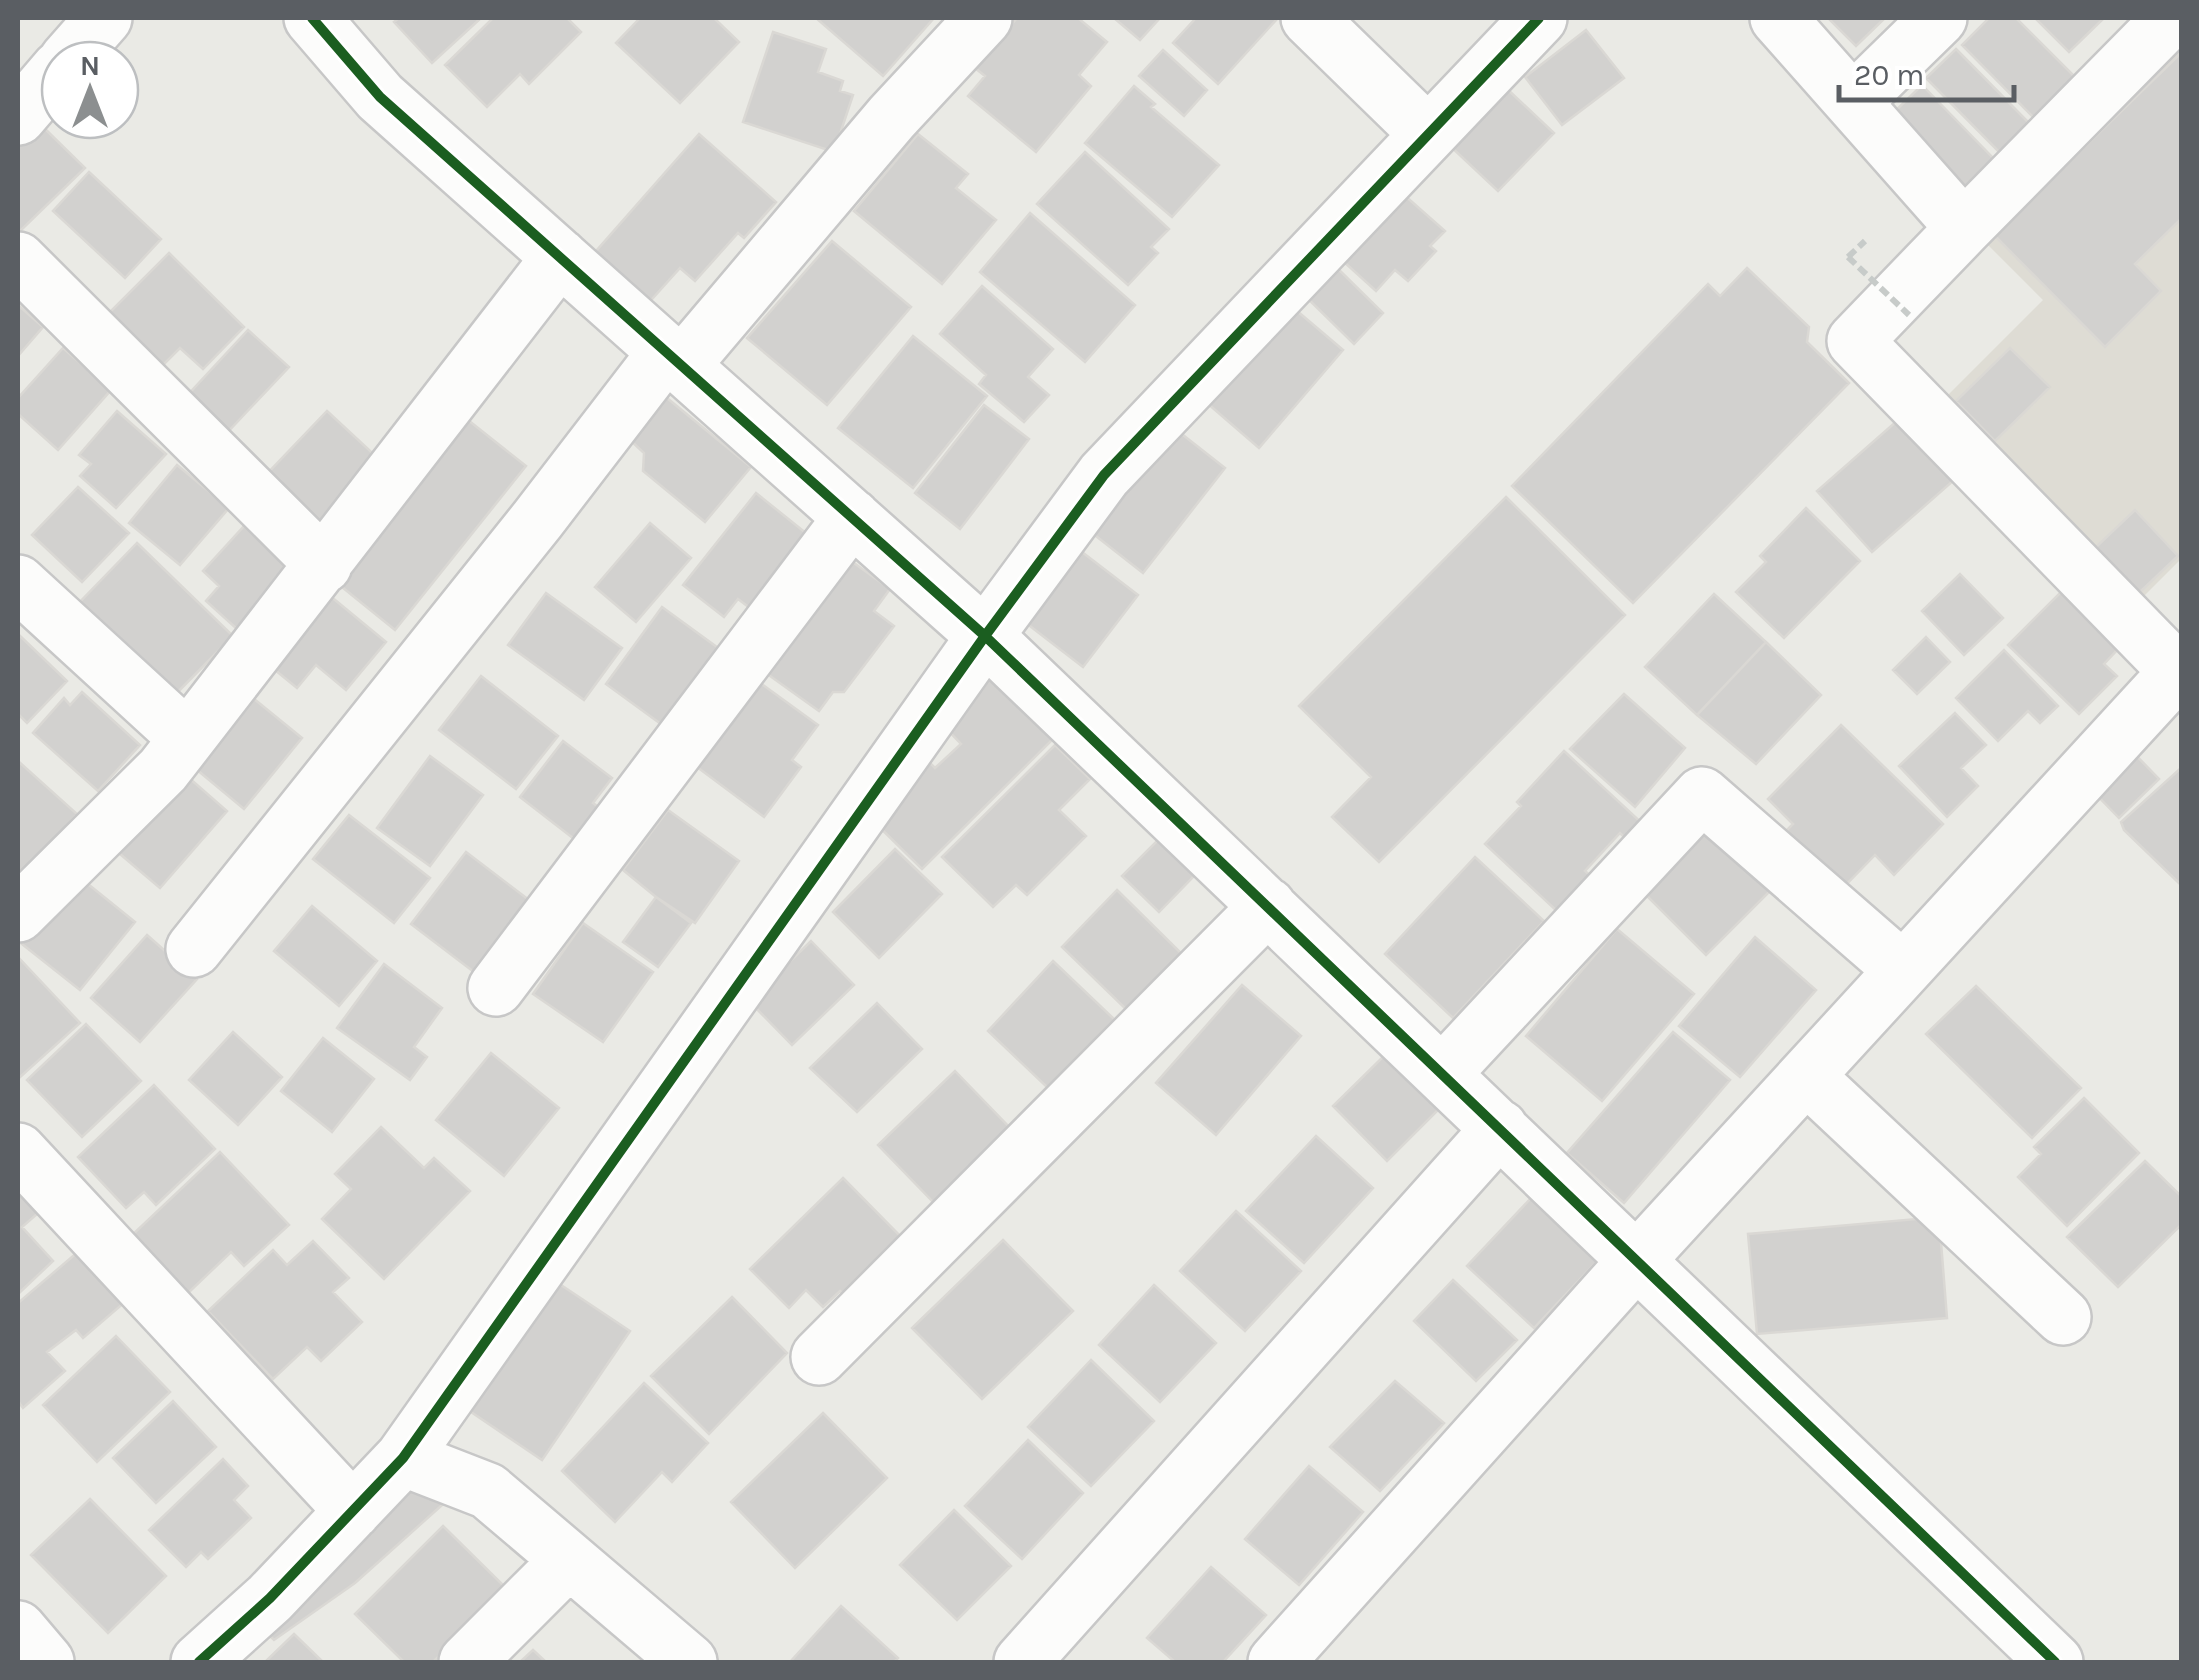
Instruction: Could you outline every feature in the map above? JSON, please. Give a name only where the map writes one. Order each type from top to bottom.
[{"type":"street","points":[[85,40],[104,18]]},
{"type":"street","points":[[312,18],[380,96],[986,636],[2056,1662]]},
{"type":"street","points":[[194,949],[526,534],[674,358],[984,18]]},
{"type":"street","points":[[1309,18],[1428,134]]},
{"type":"street","points":[[198,1662],[270,1598],[403,1458],[1104,475],[1539,18]]},
{"type":"street","points":[[1778,18],[1964,228]]},
{"type":"street","points":[[1853,102],[1939,18]]},
{"type":"street","points":[[1276,1662],[1903,970],[2173,653],[1855,341],[2171,18]]},
{"type":"street","points":[[18,117],[40,91]]},
{"type":"street","points":[[18,914],[162,770],[560,257]]},
{"type":"street","points":[[18,260],[324,564]]},
{"type":"street","points":[[496,988],[852,517]]},
{"type":"street","points":[[18,583],[187,738]]},
{"type":"street","points":[[1443,1073],[1702,795],[1903,970]]},
{"type":"street","points":[[818,1358],[1268,906]]},
{"type":"street","points":[[1806,1076],[2063,1316]]},
{"type":"street","points":[[1022,1662],[1500,1128]]},
{"type":"street","points":[[18,1150],[353,1511]]},
{"type":"street","points":[[403,1458],[488,1491],[689,1662]]},
{"type":"street","points":[[467,1662],[569,1560]]},
{"type":"street","points":[[18,1629],[46,1662]]},
{"type":"path","points":[[1848,257],[1908,316]]},
{"type":"shaded area","points":[[2181,39],[2181,559],[2138,602],[1939,404],[2043,300],[1982,239]]},
{"type":"building","points":[[399,18],[481,18],[432,63],[394,22]]},
{"type":"building","points":[[493,18],[567,18],[581,32],[529,84],[520,74],[487,107],[445,65]]},
{"type":"building","points":[[640,18],[714,18],[739,42],[680,103],[616,43]]},
{"type":"building","points":[[816,18],[934,18],[883,76]]},
{"type":"building","points":[[1017,18],[1078,18],[1107,42],[1079,75],[1091,86],[1036,152],[968,96],[985,76],[975,68]]},
{"type":"building","points":[[1114,18],[1160,18],[1140,40]]},
{"type":"building","points":[[1196,18],[1277,19],[1218,84],[1173,43]]},
{"type":"building","points":[[1828,18],[1885,18],[1856,46]]},
{"type":"building","points":[[1989,18],[2016,18],[2081,83],[2040,124],[1962,45]]},
{"type":"building","points":[[2035,18],[2104,18],[2069,52]]},
{"type":"building","points":[[1586,30],[1624,78],[1562,125],[1525,77]]},
{"type":"building","points":[[773,32],[826,49],[818,72],[843,81],[840,91],[853,95],[834,152],[743,122]]},
{"type":"building","points":[[1956,49],[2033,127],[2003,156],[1926,78]]},
{"type":"building","points":[[1163,50],[1207,90],[1184,116],[1139,76]]},
{"type":"building","points":[[2182,52],[2182,218],[2135,264],[2161,291],[2105,347],[1994,235]]},
{"type":"building","points":[[1922,85],[1995,160],[1964,190],[1891,115]]},
{"type":"building","points":[[1134,86],[1155,104],[1151,107],[1219,165],[1172,217],[1085,143]]},
{"type":"building","points":[[1505,87],[1554,133],[1498,191],[1449,145]]},
{"type":"building","points":[[40,124],[40,140],[56,140],[85,168],[18,233],[18,147]]},
{"type":"building","points":[[699,134],[776,202],[744,238],[738,233],[695,281],[680,268],[644,308],[589,259]]},
{"type":"building","points":[[918,134],[968,174],[956,188],[996,220],[942,284],[854,211]]},
{"type":"building","points":[[1085,152],[1169,229],[1151,247],[1158,253],[1128,285],[1037,204]]},
{"type":"building","points":[[89,172],[161,239],[125,278],[53,211]]},
{"type":"building","points":[[1394,186],[1445,231],[1430,246],[1436,251],[1408,281],[1395,270],[1376,291],[1333,252]]},
{"type":"building","points":[[1030,213],[1135,305],[1085,362],[980,272]]},
{"type":"building","points":[[832,241],[911,307],[827,405],[747,338]]},
{"type":"building","points":[[169,253],[244,327],[203,369],[180,348],[159,369],[106,316]]},
{"type":"building","points":[[1332,263],[1383,313],[1354,344],[1303,294]]},
{"type":"building","points":[[1747,268],[1809,327],[1807,342],[1849,383],[1633,603],[1512,486],[1708,284],[1720,296]]},
{"type":"building","points":[[982,286],[1053,349],[1028,377],[1049,395],[1024,422],[979,384],[986,375],[940,334]]},
{"type":"building","points":[[1283,299],[1343,350],[1259,448],[1199,396]]},
{"type":"building","points":[[18,305],[43,327],[18,356]]},
{"type":"building","points":[[248,330],[289,367],[224,436],[184,399]]},
{"type":"building","points":[[913,336],[987,396],[913,488],[838,428]]},
{"type":"building","points":[[63,348],[111,390],[58,450],[18,414],[18,398]]},
{"type":"building","points":[[2010,348],[2050,387],[1995,441],[1956,401]]},
{"type":"building","points":[[667,398],[751,467],[705,522],[643,471],[644,453],[631,441]]},
{"type":"building","points":[[984,405],[1029,439],[960,529],[915,493]]},
{"type":"building","points":[[117,411],[166,454],[116,508],[80,476],[91,464],[79,455]]},
{"type":"building","points":[[327,411],[381,461],[317,529],[263,478]]},
{"type":"building","points":[[468,420],[526,466],[395,630],[337,583]]},
{"type":"building","points":[[1898,420],[1953,481],[1872,552],[1817,491]]},
{"type":"building","points":[[1169,424],[1225,468],[1143,573],[1087,529]]},
{"type":"building","points":[[177,465],[229,508],[180,565],[129,523]]},
{"type":"building","points":[[78,487],[129,533],[82,582],[32,535]]},
{"type":"building","points":[[756,493],[817,542],[759,615],[738,599],[724,617],[683,585]]},
{"type":"building","points":[[1506,497],[1625,615],[1379,862],[1332,817],[1371,777],[1299,706]]},
{"type":"building","points":[[1806,508],[1860,561],[1784,638],[1736,592],[1766,562],[1760,556]]},
{"type":"building","points":[[2135,510],[2178,556],[2139,593],[2096,547]]},
{"type":"building","points":[[650,523],[691,558],[636,622],[595,587]]},
{"type":"building","points":[[245,525],[294,566],[238,630],[206,601],[219,586],[203,571]]},
{"type":"building","points":[[137,543],[233,636],[170,700],[75,607]]},
{"type":"building","points":[[1082,552],[1138,595],[1083,667],[1026,623]]},
{"type":"building","points":[[847,558],[890,589],[874,611],[894,626],[844,692],[833,692],[819,711],[763,671]]},
{"type":"building","points":[[1960,574],[2003,618],[1964,655],[1922,611]]},
{"type":"building","points":[[323,590],[386,642],[346,690],[316,665],[297,688],[264,661]]},
{"type":"building","points":[[2062,591],[2120,647],[2104,664],[2117,676],[2079,714],[2008,645]]},
{"type":"building","points":[[546,593],[622,648],[584,700],[508,645]]},
{"type":"building","points":[[1714,594],[1766,642],[1697,715],[1645,667]]},
{"type":"building","points":[[662,607],[721,650],[665,727],[606,684]]},
{"type":"building","points":[[18,634],[67,681],[27,723],[18,714]]},
{"type":"building","points":[[1926,637],[1950,662],[1917,694],[1893,670]]},
{"type":"building","points":[[1766,642],[1821,695],[1756,764],[1697,715]]},
{"type":"building","points":[[2004,650],[2058,706],[2040,723],[2028,711],[1998,741],[1956,698]]},
{"type":"building","points":[[990,674],[1054,738],[922,869],[868,816],[925,758],[935,768],[961,744],[941,723]]},
{"type":"building","points":[[481,676],[558,736],[516,789],[439,730]]},
{"type":"building","points":[[759,682],[818,725],[792,760],[801,767],[764,817],[697,767]]},
{"type":"building","points":[[82,692],[140,745],[98,791],[33,733],[64,698],[70,705]]},
{"type":"building","points":[[248,694],[302,738],[244,809],[190,764]]},
{"type":"building","points":[[1624,694],[1685,748],[1635,807],[1570,749]]},
{"type":"building","points":[[1955,713],[1986,745],[1961,768],[1978,786],[1947,817],[1899,766]]},
{"type":"building","points":[[1841,725],[1943,824],[1894,875],[1875,855],[1837,894],[1779,838],[1793,824],[1768,799]]},
{"type":"building","points":[[563,741],[612,778],[593,803],[611,817],[587,849],[520,797]]},
{"type":"building","points":[[1055,745],[1090,779],[1059,810],[1086,836],[1027,895],[1016,885],[993,907],[942,857]]},
{"type":"building","points":[[2126,745],[2159,779],[2119,818],[2087,785]]},
{"type":"building","points":[[1564,751],[1645,826],[1629,842],[1620,833],[1585,871],[1594,879],[1560,914],[1485,844]]},
{"type":"building","points":[[430,756],[483,795],[430,866],[377,828]]},
{"type":"building","points":[[18,761],[77,814],[18,880]]},
{"type":"building","points":[[2182,767],[2182,886],[2124,830],[2121,822]]},
{"type":"building","points":[[180,770],[227,811],[160,888],[113,848]]},
{"type":"building","points":[[668,810],[739,861],[695,923],[623,870]]},
{"type":"building","points":[[349,815],[430,878],[394,923],[313,859]]},
{"type":"building","points":[[1706,826],[1771,890],[1706,955],[1641,890]]},
{"type":"building","points":[[1158,840],[1194,876],[1159,912],[1122,876]]},
{"type":"building","points":[[895,849],[942,894],[879,958],[833,912]]},
{"type":"building","points":[[466,852],[529,900],[474,972],[411,924]]},
{"type":"building","points":[[1475,857],[1544,921],[1453,1018],[1385,954]]},
{"type":"building","points":[[78,876],[135,922],[80,990],[22,944]]},
{"type":"building","points":[[1117,890],[1188,960],[1133,1016],[1062,947]]},
{"type":"building","points":[[656,897],[691,923],[658,967],[623,942]]},
{"type":"building","points":[[312,906],[377,961],[339,1006],[274,951]]},
{"type":"building","points":[[583,923],[653,972],[603,1042],[533,994]]},
{"type":"building","points":[[1617,929],[1694,994],[1602,1101],[1526,1036]]},
{"type":"building","points":[[147,935],[197,979],[140,1042],[91,998]]},
{"type":"building","points":[[1755,937],[1816,990],[1740,1077],[1679,1026]]},
{"type":"building","points":[[811,941],[854,985],[792,1045],[749,1001]]},
{"type":"building","points":[[18,957],[80,1023],[18,1079]]},
{"type":"building","points":[[1053,961],[1115,1020],[1049,1089],[988,1031]]},
{"type":"building","points":[[384,964],[442,1008],[414,1047],[427,1057],[410,1080],[337,1028]]},
{"type":"building","points":[[1242,985],[1301,1036],[1216,1135],[1156,1083]]},
{"type":"building","points":[[1976,986],[2081,1088],[2032,1138],[1926,1034]]},
{"type":"building","points":[[877,1003],[922,1049],[857,1112],[810,1068]]},
{"type":"building","points":[[86,1024],[141,1081],[82,1137],[27,1080]]},
{"type":"building","points":[[233,1032],[282,1077],[238,1125],[189,1080]]},
{"type":"building","points":[[1673,1032],[1730,1080],[1624,1203],[1567,1153]]},
{"type":"building","points":[[323,1038],[374,1079],[332,1132],[281,1091]]},
{"type":"building","points":[[1393,1047],[1447,1101],[1387,1161],[1333,1106]]},
{"type":"building","points":[[491,1053],[559,1108],[504,1176],[436,1120]]},
{"type":"building","points":[[955,1071],[1013,1131],[936,1205],[878,1145]]},
{"type":"building","points":[[154,1085],[215,1149],[156,1205],[144,1192],[126,1208],[78,1157]]},
{"type":"building","points":[[2084,1098],[2139,1153],[2067,1226],[2018,1177],[2041,1154],[2034,1147]]},
{"type":"building","points":[[381,1127],[424,1168],[434,1158],[470,1191],[384,1279],[322,1219],[351,1189],[335,1174]]},
{"type":"building","points":[[1316,1136],[1373,1188],[1304,1263],[1246,1211]]},
{"type":"building","points":[[220,1152],[289,1225],[244,1266],[231,1252],[186,1295],[130,1237]]},
{"type":"building","points":[[2145,1161],[2182,1197],[2182,1224],[2118,1287],[2067,1237]]},
{"type":"building","points":[[843,1178],[911,1247],[853,1304],[840,1291],[823,1307],[806,1290],[789,1308],[750,1269]]},
{"type":"building","points":[[18,1179],[44,1208],[22,1227],[53,1261],[18,1294]]},
{"type":"building","points":[[1533,1196],[1600,1258],[1534,1328],[1467,1266]]},
{"type":"building","points":[[1236,1211],[1301,1271],[1245,1331],[1180,1271]]},
{"type":"building","points":[[1939,1217],[1947,1318],[1757,1334],[1748,1234]]},
{"type":"building","points":[[1003,1240],[1073,1311],[982,1399],[912,1328]]},
{"type":"building","points":[[313,1241],[349,1278],[333,1292],[362,1322],[321,1361],[307,1347],[273,1379],[208,1311],[273,1250],[287,1265]]},
{"type":"building","points":[[86,1245],[132,1296],[83,1338],[76,1330],[47,1352],[65,1371],[23,1408],[18,1401],[18,1303]]},
{"type":"building","points":[[1453,1280],[1517,1340],[1476,1381],[1414,1321]]},
{"type":"building","points":[[555,1281],[630,1331],[542,1460],[468,1410]]},
{"type":"building","points":[[1154,1285],[1216,1343],[1160,1402],[1099,1345]]},
{"type":"building","points":[[732,1297],[787,1353],[709,1434],[651,1376]]},
{"type":"building","points":[[116,1336],[170,1392],[97,1462],[43,1405]]},
{"type":"building","points":[[1091,1360],[1154,1421],[1091,1486],[1028,1427]]},
{"type":"building","points":[[1395,1381],[1444,1423],[1380,1491],[1330,1447]]},
{"type":"building","points":[[644,1383],[708,1443],[672,1482],[662,1472],[615,1522],[562,1471]]},
{"type":"building","points":[[173,1401],[216,1447],[156,1503],[113,1458]]},
{"type":"building","points":[[823,1413],[887,1478],[795,1568],[731,1502]]},
{"type":"building","points":[[1028,1440],[1083,1493],[1022,1559],[965,1506]]},
{"type":"building","points":[[223,1459],[248,1486],[234,1500],[251,1518],[208,1559],[201,1552],[186,1567],[149,1530]]},
{"type":"building","points":[[1309,1466],[1363,1512],[1299,1585],[1245,1539]]},
{"type":"building","points":[[415,1471],[451,1497],[355,1583],[274,1640],[257,1624]]},
{"type":"building","points":[[90,1499],[166,1576],[108,1633],[31,1555]]},
{"type":"building","points":[[954,1510],[1011,1566],[957,1620],[900,1565]]},
{"type":"building","points":[[443,1526],[507,1589],[433,1662],[404,1662],[355,1614]]},
{"type":"building","points":[[1211,1567],[1266,1615],[1223,1662],[1175,1662],[1147,1638]]},
{"type":"building","points":[[841,1606],[898,1658],[894,1662],[790,1662]]},
{"type":"building","points":[[294,1634],[323,1662],[265,1662]]},
{"type":"building","points":[[533,1650],[546,1662],[520,1662]]},
{"type":"cycle path","points":[[312,18],[380,97],[985,636],[2055,1662]]},
{"type":"cycle path","points":[[199,1662],[270,1598],[403,1458],[985,636],[1104,475],[1539,18]]}]
